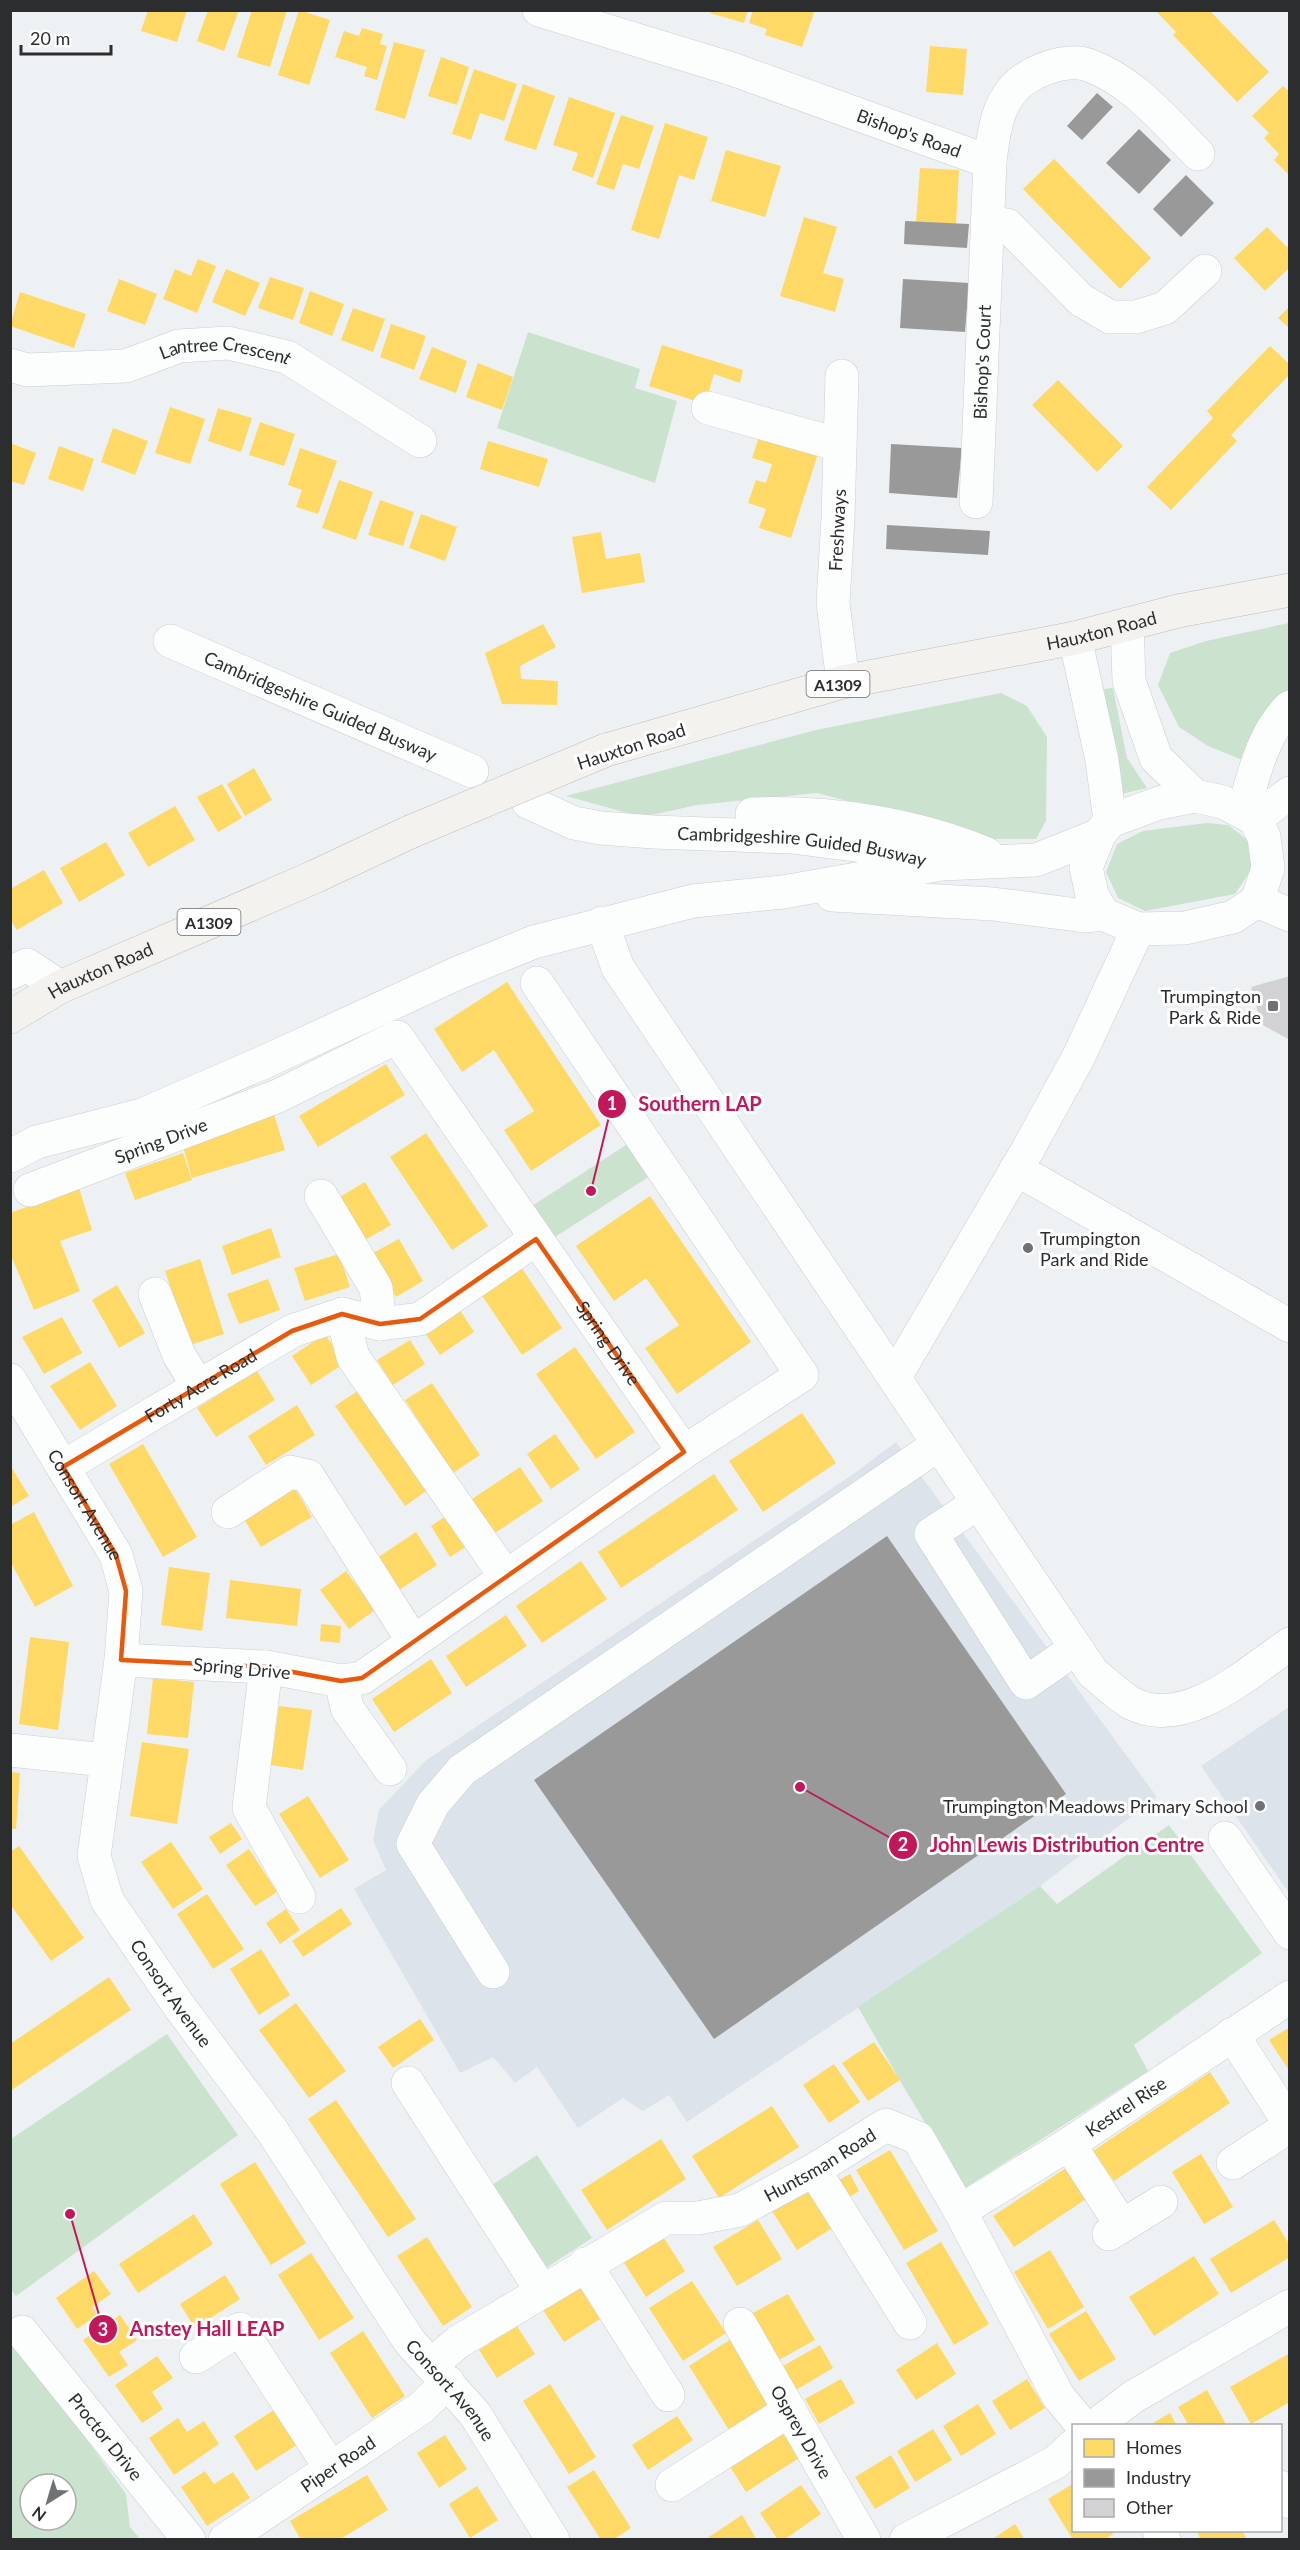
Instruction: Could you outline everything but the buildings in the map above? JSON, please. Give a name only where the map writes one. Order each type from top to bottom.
[{"type":"main road","name":"Hauxton Road","points":[[10,1017],[60,987],[314,877],[410,832],[606,750],[843,682],[1075,638],[1178,611],[1290,590]]},
{"type":"street","name":"Bishop's Road","points":[[539,10],[732,69],[990,162],[994,124],[1010,91],[1028,76],[1051,65],[1086,64],[1128,86],[1198,154]]},
{"type":"street","name":"Bishop's Court","points":[[976,502],[990,162]]},
{"type":"street","points":[[987,222],[1007,225],[1081,300],[1110,317],[1136,317],[1165,308],[1205,271]]},
{"type":"street","name":"Lantree Crescent","points":[[10,365],[27,370],[126,366],[179,346],[228,342],[287,357],[420,441]]},
{"type":"street","name":"Freshways","points":[[842,376],[833,603],[843,682]]},
{"type":"street","points":[[708,408],[840,445]]},
{"type":"street","points":[[1127,624],[1129,681],[1156,758],[1195,796]]},
{"type":"street","points":[[1075,638],[1102,759],[1104,828],[1086,867],[1094,915]]},
{"type":"street","name":"Cambridgeshire Guided Busway","points":[[170,641],[472,771]]},
{"type":"street","points":[[783,892],[993,904],[1094,915],[1138,929],[1185,928],[1233,917],[1257,901],[1268,868],[1262,827],[1267,740],[1278,719],[1290,707]]},
{"type":"street","points":[[1262,827],[1290,793]]},
{"type":"street","points":[[10,1156],[37,1142],[142,1115],[460,972],[534,942],[693,901],[783,892],[942,864],[1036,860],[1159,803],[1195,796],[1223,802],[1262,827],[1290,857]]},
{"type":"street","name":"Cambridgeshire Guided Busway","points":[[528,802],[574,823],[601,828],[792,837],[870,847],[942,864],[1062,899],[1094,915]]},
{"type":"street","name":"Cambridgeshire Guided Busway","points":[[653,832],[709,816],[771,814],[824,816],[883,823],[971,847],[1008,862]]},
{"type":"street","points":[[1257,901],[1290,915]]},
{"type":"street","points":[[602,923],[618,968],[1093,1673],[1133,1704],[1155,1710],[1182,1708],[1209,1700],[1290,1644]]},
{"type":"street","points":[[895,1377],[1079,1056],[1138,929]]},
{"type":"street","points":[[10,973],[27,965],[60,987]]},
{"type":"street","points":[[537,984],[802,1375],[684,1452]]},
{"type":"street","name":"Spring Drive","points":[[30,1190],[278,1096],[397,1037],[684,1452],[362,1678],[341,1681],[266,1667],[121,1660]]},
{"type":"street","points":[[1016,1169],[1290,1326]]},
{"type":"street","points":[[321,1196],[376,1288],[380,1324]]},
{"type":"street","points":[[506,1577],[353,1357],[342,1314],[380,1324],[420,1319],[536,1239]]},
{"type":"street","points":[[155,1294],[179,1355],[198,1386]]},
{"type":"street","name":"Forty Acre Road","points":[[63,1467],[292,1331],[342,1314]]},
{"type":"street","name":"Consort Avenue","points":[[10,1380],[116,1555],[126,1591],[121,1660],[105,1760],[94,1856],[107,1900],[178,2006],[271,2129],[410,2342],[475,2414],[553,2540]]},
{"type":"street","points":[[493,1972],[413,1844],[433,1804],[462,1770],[939,1444]]},
{"type":"street","points":[[228,1512],[290,1472],[308,1476],[413,1641]]},
{"type":"street","points":[[978,1503],[931,1534],[1026,1683],[1076,1648]]},
{"type":"street","points":[[266,1667],[249,1808],[299,1897]]},
{"type":"street","points":[[341,1681],[347,1708],[390,1769]]},
{"type":"street","points":[[10,1750],[105,1760]]},
{"type":"street","points":[[1226,1838],[1290,1933]]},
{"type":"street","name":"Kestrel Rise","points":[[960,2211],[1069,2145],[1290,1997]]},
{"type":"street","points":[[1232,2034],[1290,2125],[1233,2163]]},
{"type":"street","points":[[408,2083],[542,2291]]},
{"type":"street","name":"Huntsman Road","points":[[440,2374],[458,2342],[585,2264],[666,2218],[698,2218],[740,2211],[814,2170],[886,2125],[918,2138],[960,2211],[1058,2396],[1081,2424]]},
{"type":"street","points":[[1069,2145],[1115,2230],[1161,2202]]},
{"type":"street","points":[[814,2170],[910,2323]]},
{"type":"street","points":[[585,2264],[668,2395]]},
{"type":"street","points":[[1098,2424],[1133,2397],[1290,2306]]},
{"type":"street","name":"Osprey Drive","points":[[740,2324],[864,2540]]},
{"type":"street","points":[[196,2357],[240,2330],[330,2467]]},
{"type":"street","name":"Proctor Drive","points":[[22,2332],[189,2540]]},
{"type":"street","name":"Piper Road","points":[[225,2540],[330,2467],[421,2408],[440,2374]]},
{"type":"street","points":[[672,2486],[790,2410]]},
{"type":"street","points":[[906,2540],[1056,2462],[1072,2447]]},
{"type":"street","points":[[1282,2488],[1290,2502]]},
{"type":"highlighted area","points":[[536,1239],[684,1452],[362,1678],[341,1681],[266,1667],[121,1660],[126,1591],[116,1555],[63,1467],[292,1331],[342,1314],[380,1324],[420,1319]]},
{"type":"shaded area","points":[[896,1442],[1157,1797],[1040,1886],[687,2122],[669,2095],[643,2111],[623,2098],[578,2128],[537,2067],[515,2083],[493,2057],[460,2073],[354,1889],[386,1870],[373,1840],[379,1810],[425,1761],[852,1475]]},
{"type":"shaded area","name":"Trumpington Meadows Primary School","points":[[1289,1707],[1289,1893],[1201,1766]]},
{"type":"green space","points":[[528,332],[640,369],[635,388],[677,401],[655,483],[497,428]]},
{"type":"green space","points":[[1289,623],[1289,690],[1263,718],[1245,761],[1208,746],[1179,727],[1158,685],[1170,653],[1206,641]]},
{"type":"green space","points":[[1113,688],[1127,758],[1147,788],[1117,795],[1104,689]]},
{"type":"green space","points":[[1001,693],[1027,706],[1047,737],[1046,821],[1036,839],[992,839],[817,793],[697,805],[642,817],[566,796],[816,730]]},
{"type":"green space","points":[[1207,823],[1228,825],[1248,840],[1253,867],[1235,894],[1145,911],[1118,898],[1106,872],[1117,844],[1143,831]]},
{"type":"green space","points":[[629,1143],[650,1176],[555,1237],[532,1206]]},
{"type":"green space","points":[[1169,1825],[1262,1953],[1134,2045],[1148,2071],[965,2188],[858,2007],[1040,1886],[1057,1904]]},
{"type":"green space","points":[[167,2034],[238,2135],[16,2296],[10,2288],[11,2139]]},
{"type":"green space","points":[[537,2155],[592,2238],[540,2272],[486,2189]]},
{"type":"green space","points":[[11,2334],[126,2494],[130,2527],[140,2539],[11,2539]]},
{"type":"place","name":"Trumpington Park & Ride","points":[[1273,1006]]},
{"type":"place","name":"Southern LAP","points":[[591,1191]]},
{"type":"place","name":"Trumpington Park and Ride","points":[[1028,1248]]},
{"type":"place","name":"John Lewis Distribution Centre","points":[[800,1787]]},
{"type":"place","name":"Trumpington Meadows Primary School","points":[[1260,1806]]},
{"type":"place","name":"Anstey Hall LEAP","points":[[70,2214]]}]
